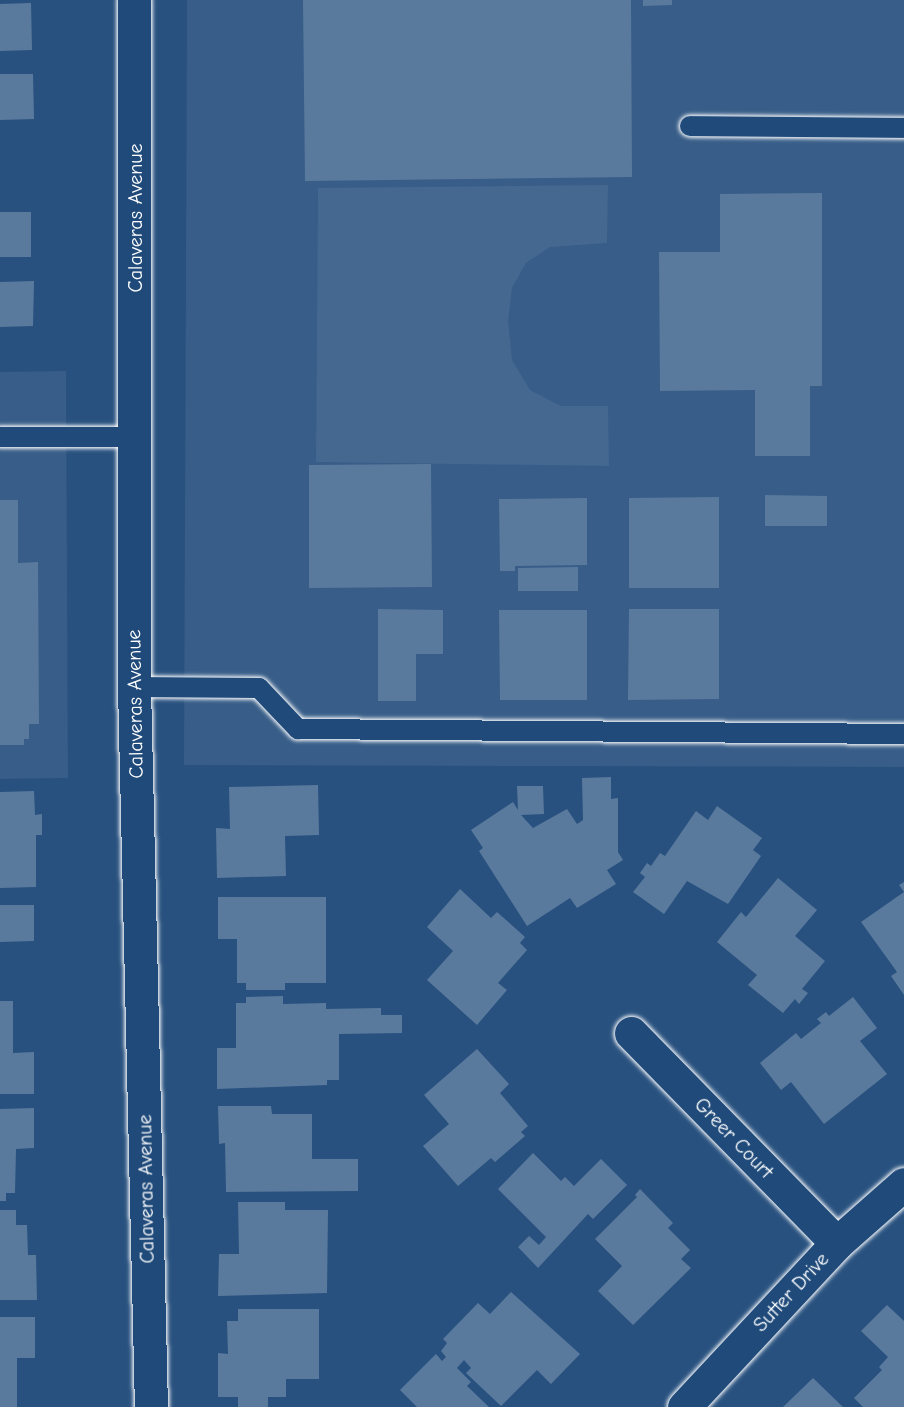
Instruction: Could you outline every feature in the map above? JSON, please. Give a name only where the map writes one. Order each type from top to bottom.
[{"type":"street","name":"Calaveras Avenue","points":[[134,0],[134,687],[151,1407]]},
{"type":"street","name":"Greer Court","points":[[631,1033],[837,1243]]},
{"type":"street","name":"Sutter Drive","points":[[684,1407],[837,1243],[904,1184]]},
{"type":"lane","points":[[690,126],[904,128]]},
{"type":"lane","points":[[0,437],[135,437]]},
{"type":"lane","points":[[134,687],[259,688],[297,729],[904,734]]},
{"type":"shaded area","points":[[187,0],[904,0],[904,767],[184,765]]},
{"type":"shaded area","points":[[608,185],[607,243],[550,247],[526,263],[512,288],[508,321],[512,360],[530,390],[561,406],[608,406],[609,466],[316,462],[318,188]]},
{"type":"shaded area","points":[[66,371],[68,778],[0,779],[0,372]]},
{"type":"building","points":[[303,0],[631,0],[632,177],[305,181]]},
{"type":"building","points":[[643,0],[672,0],[672,5],[643,6]]},
{"type":"building","points":[[31,3],[32,50],[0,51],[0,4]]},
{"type":"building","points":[[0,74],[33,74],[34,119],[0,120]]},
{"type":"building","points":[[822,193],[822,386],[810,386],[810,456],[755,456],[755,390],[660,391],[659,252],[720,252],[720,194]]},
{"type":"building","points":[[0,212],[31,212],[31,257],[0,257]]},
{"type":"building","points":[[34,281],[33,326],[0,327],[0,282]]},
{"type":"building","points":[[431,464],[432,587],[309,588],[309,465]]},
{"type":"building","points":[[765,495],[827,496],[827,526],[765,526]]},
{"type":"building","points":[[719,497],[719,588],[629,588],[629,498]]},
{"type":"building","points":[[587,498],[587,565],[515,566],[515,571],[500,571],[499,499]]},
{"type":"building","points":[[0,500],[18,500],[18,563],[38,562],[39,724],[29,724],[29,739],[24,739],[24,745],[0,745]]},
{"type":"building","points":[[578,567],[578,591],[518,591],[518,568]]},
{"type":"building","points":[[378,609],[443,610],[443,654],[416,654],[416,701],[378,701]]},
{"type":"building","points":[[629,609],[719,609],[719,699],[628,700]]},
{"type":"building","points":[[499,610],[587,610],[587,700],[500,700]]},
{"type":"building","points":[[611,777],[611,799],[618,798],[618,852],[623,860],[607,870],[616,884],[577,908],[570,898],[527,926],[479,851],[483,848],[471,830],[513,802],[518,810],[517,786],[543,786],[544,814],[521,815],[533,828],[567,809],[577,824],[583,820],[582,778]]},
{"type":"building","points":[[318,785],[319,835],[285,836],[286,876],[217,878],[216,828],[230,829],[229,787]]},
{"type":"building","points":[[34,791],[35,815],[42,814],[42,835],[36,835],[36,887],[0,888],[0,792]]},
{"type":"building","points":[[717,806],[762,838],[753,850],[761,856],[728,904],[687,881],[664,914],[633,892],[645,877],[640,873],[647,863],[651,866],[660,853],[665,856],[696,811],[708,820]]},
{"type":"building","points":[[778,878],[817,910],[795,936],[825,961],[802,989],[808,993],[799,1004],[795,999],[783,1013],[748,985],[757,975],[717,942],[741,912],[746,917]]},
{"type":"building","points":[[904,882],[904,892],[899,885]]},
{"type":"building","points":[[460,889],[491,918],[497,912],[525,937],[520,943],[527,950],[498,983],[507,990],[477,1025],[427,980],[453,951],[427,927]]},
{"type":"building","points":[[904,892],[904,995],[891,976],[897,972],[861,922]]},
{"type":"building","points":[[218,897],[326,897],[326,983],[285,983],[285,990],[246,990],[246,983],[237,983],[237,939],[218,939]]},
{"type":"building","points":[[0,905],[34,905],[34,941],[0,942]]},
{"type":"building","points":[[283,996],[283,1004],[326,1003],[326,1009],[381,1008],[381,1015],[402,1015],[402,1033],[339,1034],[339,1080],[327,1080],[327,1085],[217,1089],[217,1048],[236,1048],[236,1003],[246,1003],[246,997]]},
{"type":"building","points":[[853,997],[877,1028],[860,1041],[887,1074],[824,1124],[791,1082],[781,1090],[760,1063],[796,1033],[801,1039],[821,1023],[817,1019],[826,1012],[829,1016]]},
{"type":"building","points":[[0,1001],[13,1001],[13,1053],[34,1052],[34,1094],[0,1094]]},
{"type":"building","points":[[477,1049],[509,1084],[500,1093],[528,1126],[521,1132],[525,1136],[495,1162],[491,1158],[458,1186],[423,1146],[449,1124],[424,1095]]},
{"type":"building","points":[[218,1106],[271,1106],[272,1114],[312,1114],[312,1159],[358,1159],[358,1191],[226,1192],[225,1143],[219,1144]]},
{"type":"building","points":[[34,1108],[34,1148],[16,1149],[15,1193],[6,1193],[6,1201],[0,1201],[0,1109]]},
{"type":"building","points":[[533,1153],[561,1181],[565,1177],[574,1186],[601,1159],[627,1185],[593,1219],[588,1214],[538,1268],[518,1247],[529,1236],[539,1245],[546,1237],[498,1189]]},
{"type":"building","points":[[640,1189],[673,1223],[668,1228],[690,1250],[681,1259],[691,1268],[633,1325],[598,1291],[622,1266],[595,1239],[637,1197],[635,1195]]},
{"type":"building","points":[[238,1202],[285,1202],[285,1210],[328,1210],[327,1293],[218,1296],[219,1254],[239,1254]]},
{"type":"building","points":[[0,1210],[16,1210],[16,1225],[27,1225],[28,1255],[36,1255],[37,1300],[0,1300]]},
{"type":"building","points":[[511,1292],[580,1354],[551,1384],[537,1370],[501,1406],[466,1373],[471,1368],[464,1360],[457,1368],[471,1382],[467,1386],[489,1407],[417,1407],[400,1390],[436,1354],[442,1361],[446,1357],[441,1351],[447,1343],[443,1339],[478,1303],[490,1314]]},
{"type":"building","points":[[887,1305],[904,1321],[904,1407],[863,1407],[854,1398],[882,1370],[879,1367],[888,1357],[861,1331]]},
{"type":"building","points":[[238,1309],[319,1309],[319,1379],[286,1379],[286,1397],[268,1397],[268,1407],[238,1407],[238,1397],[218,1397],[218,1353],[228,1354],[227,1321],[238,1321]]},
{"type":"building","points":[[0,1317],[35,1317],[35,1358],[17,1358],[17,1407],[0,1407]]},
{"type":"building","points":[[813,1378],[843,1407],[783,1407]]}]
